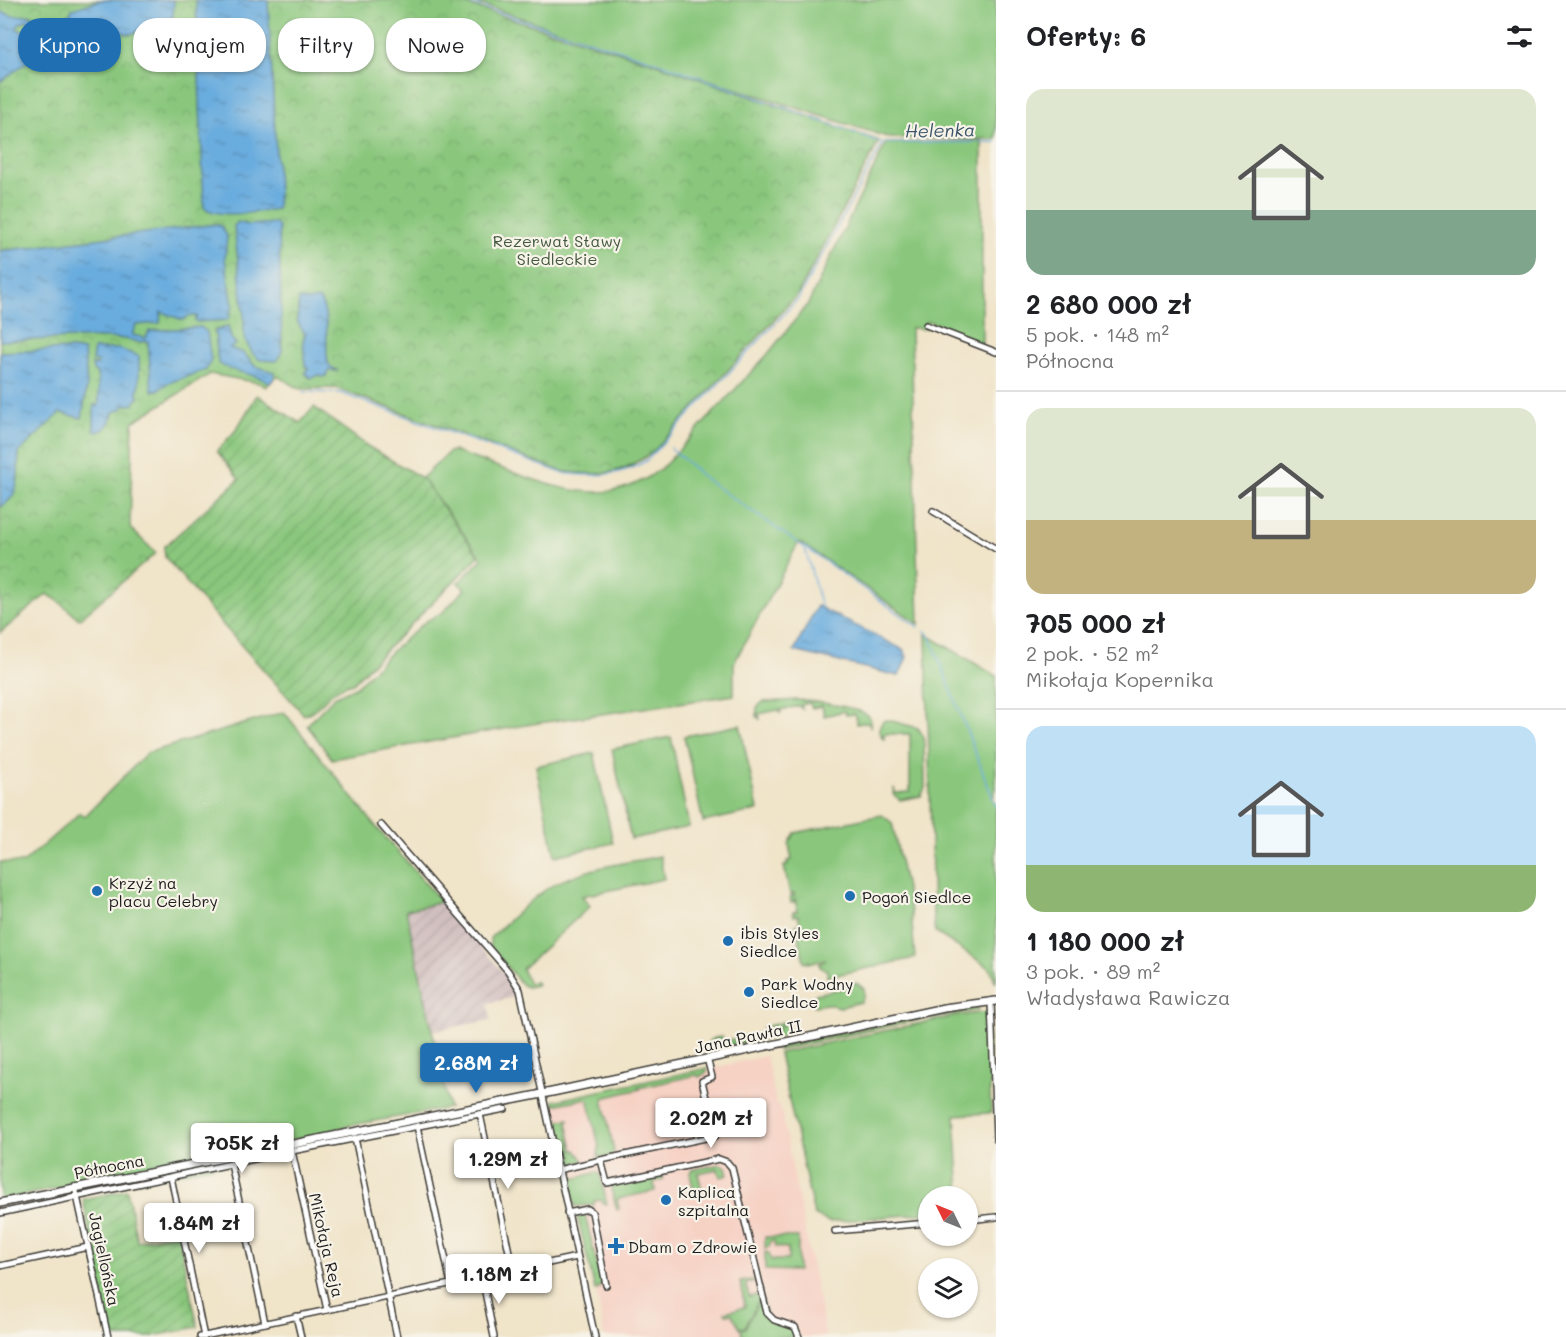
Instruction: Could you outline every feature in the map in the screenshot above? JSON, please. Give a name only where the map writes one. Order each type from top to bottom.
[{"type":"main road","name":"Jana Pawła II","points":[[542,1093],[944,1008],[993,1001]]},
{"type":"main road","name":"Północna","points":[[0,1203],[542,1093]]},
{"type":"street","points":[[926,325],[996,352]]},
{"type":"street","points":[[933,511],[996,549]]},
{"type":"street","points":[[381,825],[513,978],[520,990],[595,1337]]},
{"type":"street","points":[[993,1001],[996,1139]]},
{"type":"street","points":[[558,1170],[715,1136],[702,1080],[712,1077],[707,1058]]},
{"type":"street","name":"Północna","points":[[0,1213],[355,1138],[505,1109]]},
{"type":"street","points":[[480,1114],[513,1271]]},
{"type":"street","points":[[417,1126],[451,1284]]},
{"type":"street","points":[[354,1130],[397,1337]]},
{"type":"street","name":"Mikołaja Reja","points":[[292,1151],[327,1310]]},
{"type":"street","points":[[602,1161],[607,1183],[719,1159],[727,1162],[732,1168],[767,1313],[774,1320],[795,1327],[799,1337]]},
{"type":"street","points":[[231,1164],[265,1323]]},
{"type":"street","points":[[171,1178],[203,1337],[577,1257]]},
{"type":"street","name":"Jagiellońska","points":[[75,1187],[108,1337]]},
{"type":"street","points":[[567,1213],[588,1209],[592,1212],[606,1285]]},
{"type":"street","points":[[978,1219],[996,1217]]},
{"type":"street","points":[[836,1231],[918,1224]]},
{"type":"street","points":[[0,1266],[88,1247]]},
{"type":"street","points":[[482,1277],[494,1337]]},
{"type":"street","points":[[296,1316],[300,1337]]},
{"type":"shaded area","points":[[442,902],[509,979],[515,997],[488,1003],[491,1020],[432,1031],[406,910]]},
{"type":"shaded area","points":[[766,1056],[776,1103],[780,1105],[826,1337],[604,1337],[599,1304],[577,1215],[583,1214],[582,1206],[575,1206],[568,1171],[587,1167],[586,1161],[576,1163],[567,1122],[558,1124],[553,1101],[708,1069],[708,1072],[714,1070],[713,1068]]},
{"type":"green space","name":"Rezerwat Stawy Siedleckie","points":[[0,0],[451,0],[642,59],[879,141],[798,294],[652,453],[640,460],[619,470],[598,474],[561,471],[336,388],[300,389],[277,376],[266,387],[259,383],[210,374],[133,422],[130,528],[156,553],[79,619],[47,594],[0,633]]},
{"type":"green space","points":[[468,0],[996,0],[996,139],[890,138],[694,75],[879,141],[798,294],[631,467],[596,473],[561,471],[344,391],[488,281],[663,65]]},
{"type":"green space","points":[[982,141],[982,345],[927,321],[926,329],[911,328],[919,624],[799,542],[734,663],[734,695],[532,724],[332,759],[307,725],[334,697],[357,686],[426,621],[443,612],[465,589],[458,583],[482,559],[422,478],[449,452],[453,451],[542,482],[578,491],[613,491],[647,478],[664,466],[767,355],[808,304],[886,143]]},
{"type":"green space","points":[[257,395],[300,423],[314,407],[369,447],[422,478],[479,556],[353,683],[338,689],[311,712],[304,715],[165,557],[164,547],[239,479],[217,451],[236,430]]},
{"type":"green space","points":[[926,634],[996,676],[996,789],[993,798],[996,805],[996,983],[990,968],[935,932]]},
{"type":"green space","points":[[797,700],[855,709],[869,717],[871,724],[870,726],[869,722],[857,724],[855,714],[846,715],[845,711],[824,716],[822,706],[812,708],[810,703],[801,705],[802,709],[799,706],[780,710],[781,714],[778,710],[759,714],[760,719],[757,717],[757,707],[763,702]]},
{"type":"green space","points":[[284,712],[378,829],[442,902],[406,910],[449,1108],[347,1126],[315,1135],[0,1200],[0,862],[23,863],[80,813],[85,816],[147,753]]},
{"type":"green space","points":[[888,720],[918,728],[924,737],[925,788],[921,796],[900,800],[893,794],[894,788],[895,793],[910,792],[910,734],[884,734],[884,739],[882,738],[879,728],[883,721]]},
{"type":"green space","points":[[740,725],[758,810],[703,822],[684,736]]},
{"type":"green space","points":[[671,737],[689,827],[631,839],[612,749]]},
{"type":"green space","points":[[594,753],[613,843],[555,856],[536,766]]},
{"type":"green space","name":"Pogoń Siedlce","points":[[882,815],[892,823],[911,912],[915,958],[827,977],[827,970],[820,967],[819,963],[825,959],[804,962],[798,934],[802,931],[797,931],[796,925],[800,924],[798,915],[794,916],[793,912],[797,911],[795,898],[791,903],[790,896],[794,896],[794,893],[790,894],[784,866],[788,865],[787,861],[792,860],[789,844],[795,833]]},
{"type":"green space","points":[[660,856],[664,879],[582,896],[590,906],[522,969],[529,983],[536,982],[537,985],[527,987],[522,985],[490,946],[490,938],[530,901],[558,883],[601,868]]},
{"type":"green space","points":[[852,983],[864,989],[861,1002],[840,1007],[827,1004],[814,1006],[813,999],[816,994],[846,988],[845,985]]},
{"type":"green space","points":[[977,1007],[978,1010],[921,1019],[778,1050],[779,1046],[946,1011]]},
{"type":"green space","points":[[987,1012],[991,1113],[955,1115],[959,1186],[918,1186],[918,1214],[829,1222],[814,1215],[779,1053],[955,1016]]},
{"type":"green space","points":[[783,1022],[779,1030],[770,1032],[771,1036],[718,1047],[715,1045],[716,1038],[722,1037],[724,1041],[762,1033],[762,1028]]},
{"type":"green space","points":[[787,1024],[786,1035],[712,1050],[708,1044],[710,1040],[716,1038],[718,1047],[770,1036],[770,1032],[778,1026]]},
{"type":"green space","points":[[708,1068],[707,1072],[699,1077],[697,1075],[603,1098],[614,1151],[611,1156],[598,1158],[599,1146],[588,1098],[554,1105],[553,1101]]},
{"type":"green space","points":[[569,1119],[567,1122],[573,1150],[576,1150],[584,1161],[567,1165],[557,1121]]},
{"type":"green space","points":[[346,1136],[346,1138],[82,1192],[82,1189]]},
{"type":"green space","points":[[721,1164],[726,1167],[728,1175],[720,1177],[718,1169],[698,1173],[702,1191],[694,1193],[691,1170]]},
{"type":"green space","points":[[597,1172],[600,1174],[607,1204],[602,1200],[594,1201],[594,1205],[575,1206],[568,1173],[573,1173],[574,1179]]},
{"type":"green space","points":[[663,1175],[663,1180],[654,1182],[655,1191],[617,1199],[619,1209],[617,1210],[612,1186]]},
{"type":"green space","points":[[127,1190],[137,1241],[178,1233],[198,1327],[149,1337],[116,1337],[109,1327],[83,1199]]},
{"type":"green space","points":[[585,1214],[602,1286],[595,1290],[577,1215]]},
{"type":"green space","points":[[765,1237],[798,1237],[798,1271],[765,1270],[765,1252],[769,1253],[771,1260],[788,1260],[788,1248],[775,1247],[774,1241],[771,1241],[769,1247],[765,1248]]},
{"type":"green space","points":[[755,1281],[746,1284],[749,1297],[759,1295],[758,1291],[761,1296],[745,1327],[740,1328],[732,1314],[725,1312],[745,1307],[740,1282]]},
{"type":"green space","points":[[761,1297],[768,1319],[793,1329],[797,1337],[742,1337],[741,1329],[745,1328]]},
{"type":"water","points":[[101,0],[174,0],[173,17],[133,18],[133,33],[129,34],[121,32],[121,18],[63,18],[71,13],[72,9]]},
{"type":"water","points":[[196,0],[268,0],[278,189],[277,209],[228,214],[210,211],[204,207],[199,72],[266,72],[266,18],[197,18]]},
{"type":"water","points":[[0,11],[13,16],[32,15],[34,18],[18,18],[18,69],[0,82]]},
{"type":"water","points":[[238,222],[248,225],[275,223],[279,227],[282,351],[277,361],[260,360],[253,354],[244,338],[244,314],[234,226]]},
{"type":"water","points":[[217,224],[222,227],[227,236],[225,259],[233,305],[228,320],[197,322],[195,321],[197,316],[189,316],[183,320],[161,312],[160,323],[136,325],[132,335],[146,338],[149,331],[201,327],[207,332],[211,360],[206,370],[152,391],[148,341],[93,338],[0,341],[0,251]]},
{"type":"water","points":[[299,299],[307,301],[319,299],[326,316],[328,361],[330,366],[338,371],[329,370],[326,376],[319,375],[310,378],[305,373],[308,368],[305,366],[303,341],[305,334],[297,321]]},
{"type":"water","points":[[228,326],[231,338],[236,344],[230,348],[243,353],[255,366],[274,372],[274,379],[270,383],[218,363],[215,331]]},
{"type":"water","points":[[72,349],[84,351],[87,385],[82,418],[60,413],[19,452],[15,490],[7,503],[0,507],[0,352]]},
{"type":"water","points":[[94,349],[119,349],[139,356],[137,391],[139,398],[134,404],[126,405],[125,403],[123,408],[112,413],[106,427],[98,432],[94,431],[94,406],[95,404],[98,407],[99,399],[97,373],[93,371],[92,364],[97,366],[98,362],[92,361]]},
{"type":"water","points":[[817,606],[904,650],[907,657],[899,676],[794,651]]},
{"type":"waterway","name":"Helenka","points":[[458,0],[649,59],[883,143],[996,142]]},
{"type":"waterway","points":[[303,392],[341,393],[562,473],[606,474],[637,466],[647,460],[798,299],[883,143]]},
{"type":"waterway","points":[[671,448],[708,481],[805,548],[821,607]]},
{"type":"waterway","points":[[806,548],[918,627]]},
{"type":"waterway","points":[[925,631],[930,636],[996,806]]},
{"type":"place","name":"Krzyż na placu Celebry","points":[[97,891]]},
{"type":"place","name":"Pogoń Siedlce","points":[[850,896]]},
{"type":"place","name":"ibis Styles Siedlce","points":[[728,941]]},
{"type":"place","name":"Park Wodny Siedlce","points":[[749,992]]},
{"type":"place","name":"Kaplica szpitalna","points":[[666,1200]]},
{"type":"place","name":"Dbam o Zdrowie","points":[[616,1246]]}]
